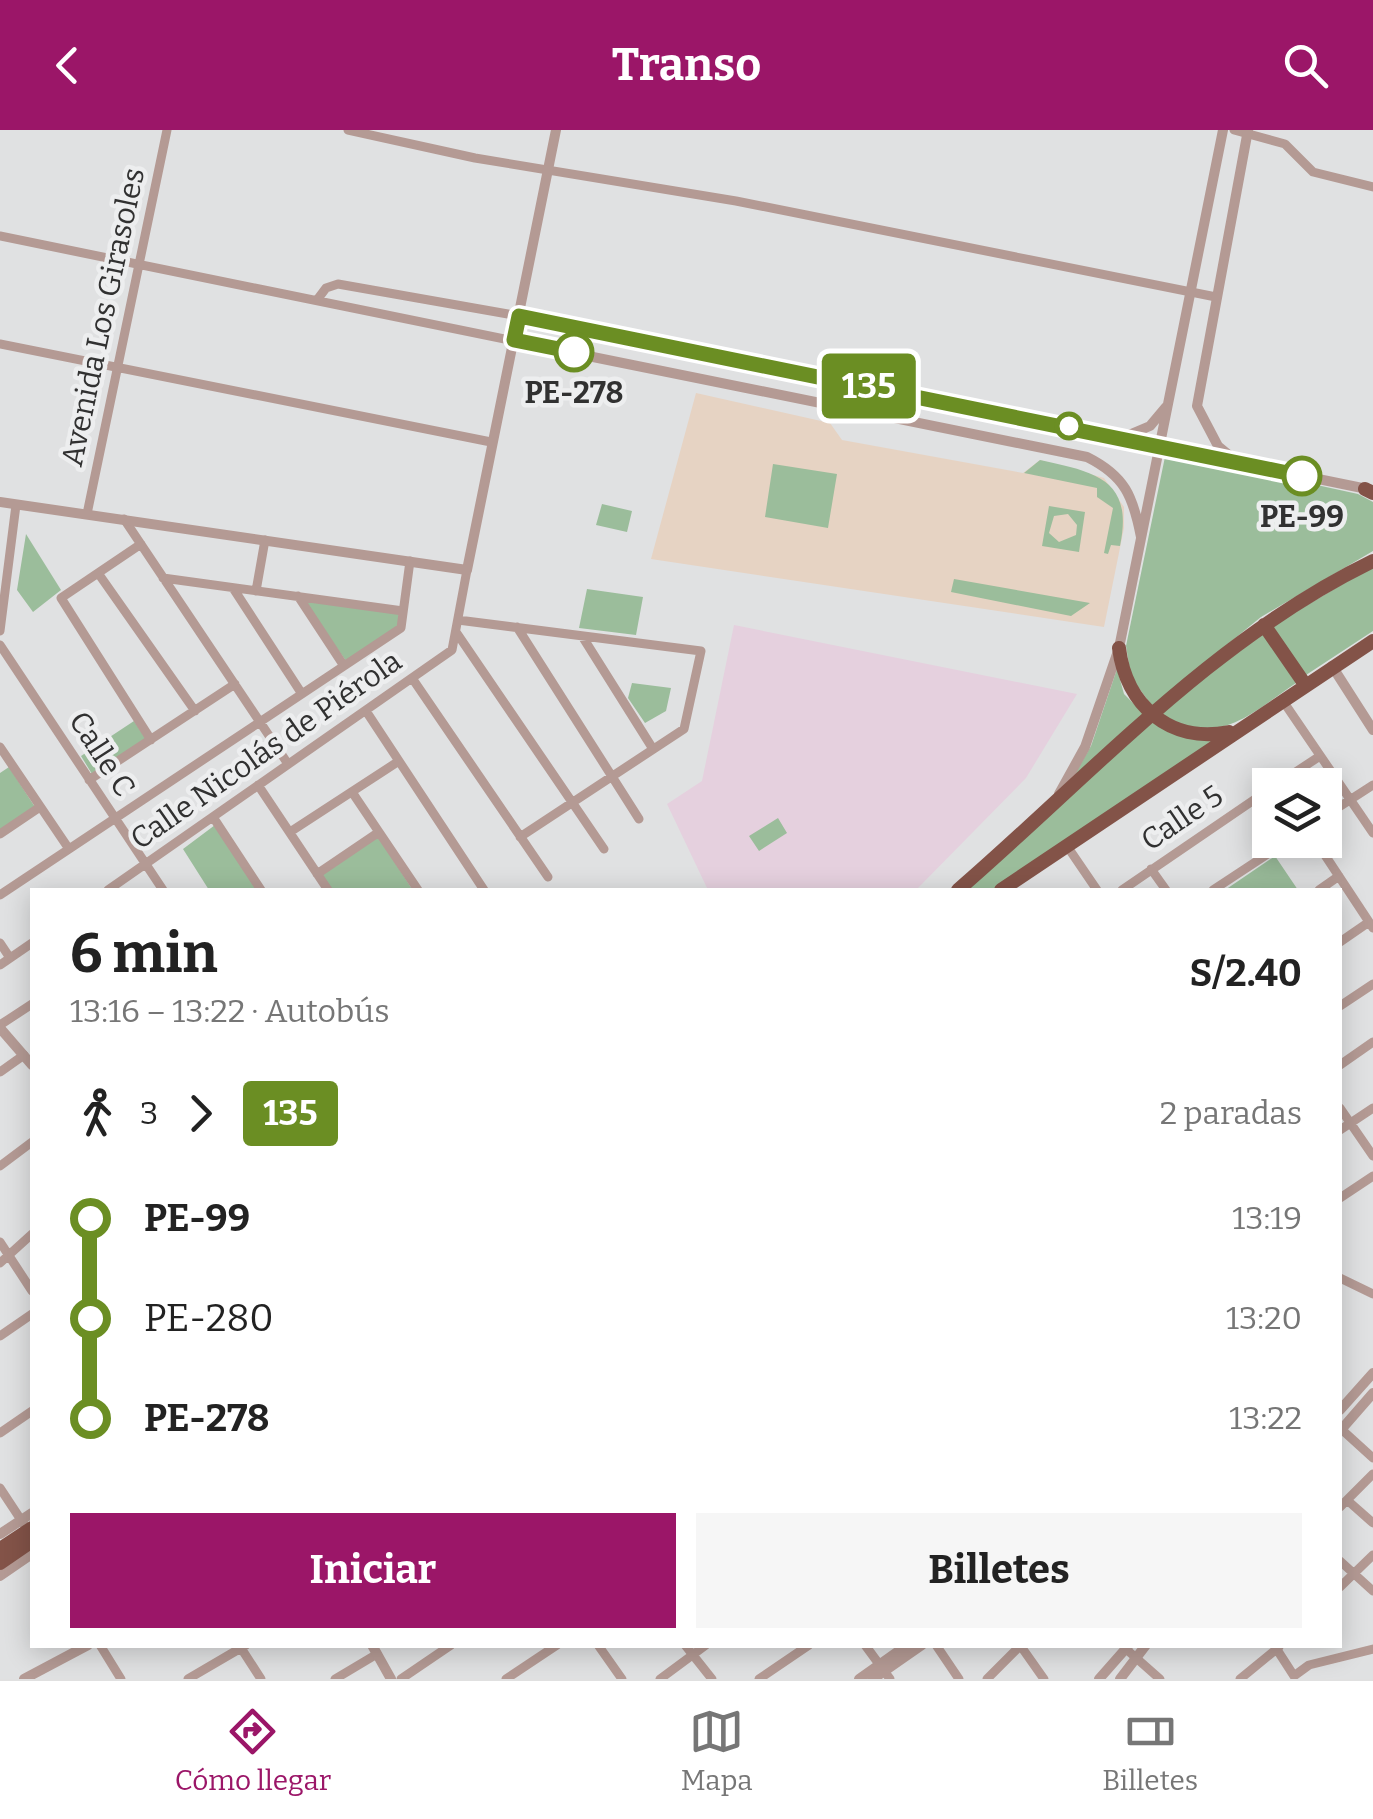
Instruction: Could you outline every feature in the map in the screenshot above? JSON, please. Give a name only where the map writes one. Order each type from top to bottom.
[{"type":"highway","points":[[960,888],[1151,716],[1264,625],[1373,561]]},
{"type":"highway","points":[[1264,625],[1304,684]]},
{"type":"highway","points":[[1003,888],[1281,698],[1373,640]]},
{"type":"highway","points":[[1119,648],[1128,686],[1151,716],[1191,734],[1234,731]]},
{"type":"highway","points":[[0,1550],[29,1531]]},
{"type":"highway","points":[[0,1563],[29,1531]]},
{"type":"street","name":"Avenida Los Girasoles","points":[[88,514],[167,130]]},
{"type":"street","points":[[348,130],[548,170],[736,201],[1216,297]]},
{"type":"street","points":[[556,130],[456,632],[604,849]]},
{"type":"street","points":[[1048,812],[1086,746],[1119,648],[1223,130]]},
{"type":"street","points":[[1234,130],[1285,144],[1313,172],[1373,187]]},
{"type":"street","points":[[1240,463],[1218,446],[1204,427],[1197,406],[1248,132]]},
{"type":"street","points":[[0,236],[1087,457],[1114,470],[1134,502],[1142,542]]},
{"type":"street","points":[[317,300],[326,288],[338,284],[519,316],[1162,444],[1370,491]]},
{"type":"street","points":[[0,344],[491,442]]},
{"type":"street","points":[[779,394],[782,370]]},
{"type":"street","points":[[1121,438],[1150,426],[1169,402]]},
{"type":"street","points":[[1037,445],[1036,432],[1042,420]]},
{"type":"street","points":[[0,502],[467,570]]},
{"type":"street","points":[[0,631],[4,556],[16,505]]},
{"type":"street","points":[[124,520],[288,764]]},
{"type":"street","points":[[256,591],[265,540]]},
{"type":"street","points":[[141,544],[61,598],[151,740]]},
{"type":"street","points":[[0,895],[401,628],[410,562]]},
{"type":"street","points":[[98,572],[195,710]]},
{"type":"street","points":[[164,578],[403,611]]},
{"type":"street","points":[[233,588],[302,694]]},
{"type":"street","points":[[298,596],[344,666]]},
{"type":"street","points":[[458,620],[701,650],[684,729],[520,837]]},
{"type":"street","points":[[517,627],[638,819]]},
{"type":"street","name":"Calle Nicolás de Piérola","points":[[111,888],[452,650],[456,632]]},
{"type":"street","points":[[582,636],[652,749]]},
{"type":"street","name":"Calle C","points":[[0,644],[161,888]]},
{"type":"street","points":[[1332,666],[1373,730]]},
{"type":"street","points":[[412,678],[548,877]]},
{"type":"street","points":[[89,780],[235,684]]},
{"type":"street","points":[[1281,698],[1373,832]]},
{"type":"street","points":[[366,710],[483,888]]},
{"type":"street","points":[[0,748],[5,766],[69,850]]},
{"type":"street","points":[[1302,768],[1320,756]]},
{"type":"street","points":[[290,832],[399,760]]},
{"type":"street","points":[[258,785],[327,888]]},
{"type":"street","points":[[1342,804],[1373,786]]},
{"type":"street","points":[[352,792],[417,888]]},
{"type":"street","name":"Calle 5","points":[[1125,888],[1252,801]]},
{"type":"street","points":[[0,834],[40,807]]},
{"type":"street","points":[[214,816],[260,888]]},
{"type":"street","points":[[317,874],[379,832]]},
{"type":"street","points":[[1067,846],[1096,888]]},
{"type":"street","points":[[1216,888],[1262,858]]},
{"type":"street","points":[[1327,858],[1371,925],[1342,941]]},
{"type":"street","points":[[1151,869],[1165,888]]},
{"type":"street","points":[[1322,888],[1339,876]]},
{"type":"street","points":[[0,943],[10,958]]},
{"type":"street","points":[[0,965],[30,943]]},
{"type":"street","points":[[1342,1005],[1373,984]]},
{"type":"street","points":[[30,1005],[0,1026],[30,1062]]},
{"type":"street","points":[[1342,1064],[1373,1042]]},
{"type":"street","points":[[0,1072],[24,1055]]},
{"type":"street","points":[[1342,1129],[1373,1108]]},
{"type":"street","points":[[1342,1111],[1373,1156]]},
{"type":"street","points":[[0,1166],[30,1144]]},
{"type":"street","points":[[1342,1197],[1373,1176]]},
{"type":"street","points":[[0,1263],[30,1236]]},
{"type":"street","points":[[0,1242],[30,1288]]},
{"type":"street","points":[[1342,1279],[1373,1294]]},
{"type":"street","points":[[0,1336],[30,1315]]},
{"type":"street","points":[[1342,1408],[1373,1373]]},
{"type":"street","points":[[1342,1428],[1373,1393]]},
{"type":"street","points":[[0,1433],[30,1413]]},
{"type":"street","points":[[1342,1432],[1373,1458]]},
{"type":"street","points":[[1373,1474],[1344,1503],[1373,1523]]},
{"type":"street","points":[[0,1488],[29,1531],[0,1534]]},
{"type":"street","points":[[0,1576],[30,1555]]},
{"type":"street","points":[[1342,1585],[1373,1555]]},
{"type":"street","points":[[1342,1562],[1373,1592]]},
{"type":"street","points":[[24,1679],[82,1648]]},
{"type":"street","points":[[102,1648],[121,1679]]},
{"type":"street","points":[[188,1679],[241,1648]]},
{"type":"street","points":[[245,1648],[261,1679]]},
{"type":"street","points":[[402,1679],[448,1648]]},
{"type":"street","points":[[506,1679],[552,1648]]},
{"type":"street","points":[[600,1648],[622,1679]]},
{"type":"street","points":[[689,1648],[712,1679]]},
{"type":"street","points":[[660,1679],[702,1648]]},
{"type":"street","points":[[759,1679],[805,1648]]},
{"type":"street","points":[[867,1648],[884,1672]]},
{"type":"street","points":[[859,1679],[884,1672],[904,1648]]},
{"type":"street","points":[[873,1679],[918,1648]]},
{"type":"street","points":[[938,1648],[959,1679]]},
{"type":"street","points":[[987,1679],[1018,1648]]},
{"type":"street","points":[[1023,1648],[1044,1679]]},
{"type":"street","points":[[1099,1679],[1127,1648]]},
{"type":"street","points":[[1129,1648],[1160,1679]]},
{"type":"street","points":[[1120,1679],[1144,1648]]},
{"type":"street","points":[[1240,1679],[1275,1648]]},
{"type":"street","points":[[1278,1648],[1294,1676],[1310,1665],[1373,1649]]},
{"type":"street","points":[[335,1679],[374,1650],[392,1679]]},
{"type":"shaded area","points":[[696,393],[830,423],[842,440],[1023,473],[1040,460],[1104,478],[1124,507],[1124,528],[1104,627],[651,559]]},
{"type":"shaded area","points":[[734,625],[1077,694],[1026,778],[918,888],[707,888],[667,804],[702,781]]},
{"type":"green space","points":[[1166,452],[1358,494],[1373,502],[1373,551],[1261,617],[1152,706],[1131,677],[1126,646]]},
{"type":"green space","points":[[1040,460],[1078,469],[1106,482],[1121,506],[1120,546],[1111,545],[1108,554],[1104,553],[1113,508],[1097,497],[1097,488],[1024,473]]},
{"type":"green space","points":[[773,464],[837,474],[828,528],[765,517]]},
{"type":"green space","points":[[602,504],[632,511],[627,532],[596,525]]},
{"type":"green space","points":[[1049,506],[1085,512],[1079,552],[1042,546]],"holes":[[[1068,514],[1077,525],[1076,535],[1059,542],[1049,533],[1054,516]]]},
{"type":"green space","points":[[26,534],[61,590],[33,612],[17,590]]},
{"type":"green space","points":[[1373,566],[1373,631],[1306,675],[1272,626]]},
{"type":"green space","points":[[954,579],[1090,603],[1071,616],[951,592]]},
{"type":"green space","points":[[587,589],[643,597],[636,635],[579,628]]},
{"type":"green space","points":[[303,600],[399,613],[398,627],[346,661]]},
{"type":"green space","points":[[1262,632],[1296,683],[1246,717],[1215,728],[1180,724],[1158,715]]},
{"type":"green space","points":[[1117,669],[1124,694],[1144,714],[1065,791],[1091,746]]},
{"type":"green space","points":[[632,683],[671,688],[666,711],[645,723],[628,698]]},
{"type":"green space","points":[[134,721],[146,739],[92,774],[81,756]]},
{"type":"green space","points":[[1152,721],[1182,736],[1216,739],[995,888],[966,888]]},
{"type":"green space","points":[[9,767],[35,807],[0,830],[0,773]]},
{"type":"green space","points":[[778,818],[787,833],[759,851],[749,836]]},
{"type":"green space","points":[[215,825],[257,888],[208,888],[183,849]]},
{"type":"green space","points":[[378,836],[411,888],[331,888],[321,875]]},
{"type":"green space","points":[[1276,858],[1297,888],[1228,888]]},
{"type":"bus line","name":"135","points":[[574,352],[514,340],[519,316],[1162,444],[1302,476]]},
{"type":"place","name":"PE-278","points":[[574,352]]},
{"type":"place","name":"PE-99","points":[[1302,476]]}]
